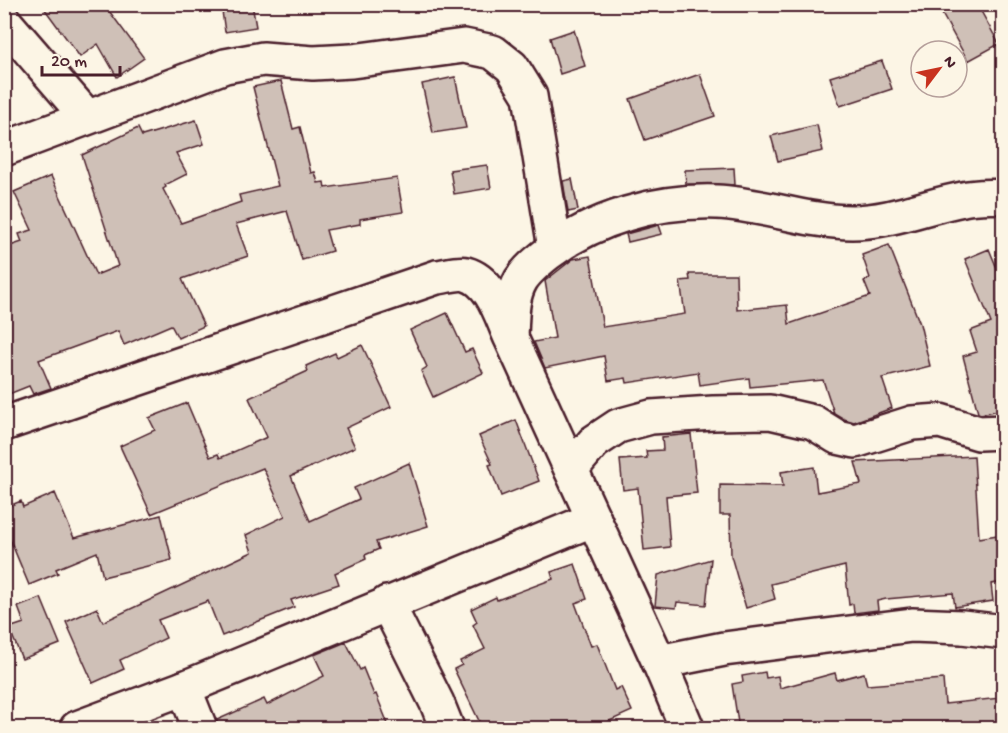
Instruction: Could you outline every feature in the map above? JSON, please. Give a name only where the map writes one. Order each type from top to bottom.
[{"type":"street","points":[[4,21],[87,117]]},
{"type":"street","points":[[4,149],[225,66],[263,59],[314,63],[352,61],[465,46],[493,52],[512,67],[530,96],[555,248]]},
{"type":"street","points":[[511,338],[512,304],[521,280],[534,264],[578,234],[611,219],[665,205],[718,202],[812,218],[851,222],[878,221],[966,198],[1004,196]]},
{"type":"street","points":[[4,424],[437,277],[464,273],[480,280],[490,293],[572,469],[687,729]]},
{"type":"street","points":[[572,469],[594,442],[618,426],[651,417],[770,412],[813,422],[837,438],[855,441],[912,423],[940,421],[979,433],[1004,432]]},
{"type":"street","points":[[77,729],[184,688],[594,519]]},
{"type":"street","points":[[387,603],[437,703],[447,729]]},
{"type":"street","points":[[659,662],[724,649],[912,625],[1004,632]]},
{"type":"street","points":[[184,688],[200,729]]},
{"type":"building","points":[[41,4],[104,4],[144,58],[117,77],[98,44],[80,57]]},
{"type":"building","points":[[221,4],[252,4],[256,27],[225,32]]},
{"type":"building","points":[[954,4],[977,4],[999,44],[969,60],[969,39],[956,39],[941,12]]},
{"type":"building","points":[[574,30],[585,66],[560,74],[550,38]]},
{"type":"building","points":[[882,61],[892,89],[840,106],[830,77]]},
{"type":"building","points":[[700,74],[715,116],[645,140],[630,99]]},
{"type":"building","points":[[455,77],[466,128],[433,133],[422,84]]},
{"type":"building","points":[[281,81],[293,129],[300,127],[311,173],[315,172],[318,183],[324,182],[325,188],[397,178],[403,212],[360,219],[360,224],[326,230],[332,251],[302,260],[287,211],[236,224],[248,256],[182,279],[204,326],[178,338],[171,325],[124,345],[118,331],[39,360],[51,388],[33,394],[29,386],[4,396],[4,248],[22,242],[19,234],[32,230],[14,192],[51,176],[96,275],[118,266],[82,155],[138,128],[142,136],[196,120],[204,144],[176,153],[187,174],[165,185],[163,189],[181,223],[241,202],[239,195],[278,186],[253,87]]},
{"type":"building","points":[[817,125],[823,151],[778,161],[771,136]]},
{"type":"building","points":[[487,165],[491,188],[454,194],[450,170]]},
{"type":"building","points":[[734,168],[735,185],[686,184],[685,170]]},
{"type":"building","points":[[572,179],[578,210],[568,212],[563,181]]},
{"type":"building","points":[[659,225],[662,234],[628,242],[626,234]]},
{"type":"building","points":[[889,245],[920,324],[930,366],[882,378],[892,408],[854,422],[834,413],[823,380],[750,387],[749,378],[700,385],[698,372],[627,383],[626,378],[608,381],[604,356],[545,368],[534,342],[555,338],[545,281],[573,259],[590,256],[603,327],[685,314],[680,281],[690,280],[689,274],[736,274],[737,310],[787,305],[789,324],[870,296],[864,281],[870,278],[862,255]]},
{"type":"building","points":[[989,249],[1004,285],[1004,409],[981,414],[978,413],[963,356],[977,352],[970,331],[991,323],[965,259]]},
{"type":"building","points":[[447,313],[465,352],[472,349],[483,373],[433,397],[421,371],[427,367],[410,330]]},
{"type":"building","points":[[362,345],[391,407],[346,428],[355,447],[291,476],[310,521],[359,499],[354,488],[409,463],[428,526],[376,542],[379,549],[365,555],[366,559],[335,573],[339,584],[291,600],[294,607],[222,636],[208,601],[158,620],[166,638],[120,660],[124,669],[93,683],[66,622],[97,608],[103,622],[252,552],[246,535],[285,516],[263,468],[151,514],[120,446],[155,430],[149,418],[187,403],[210,457],[218,454],[220,458],[267,437],[249,398],[308,371],[306,366],[335,353],[337,357]]},
{"type":"building","points":[[516,420],[539,481],[501,496],[489,465],[492,464],[479,436]]},
{"type":"building","points":[[691,434],[697,493],[666,496],[670,547],[644,550],[638,488],[623,490],[620,460],[647,458],[646,451],[663,450],[662,437]]},
{"type":"building","points":[[974,456],[979,538],[1004,534],[1004,582],[991,584],[993,601],[955,607],[953,593],[886,599],[877,601],[878,610],[854,613],[853,604],[849,605],[845,566],[771,584],[775,599],[746,608],[731,556],[730,515],[720,515],[720,485],[783,486],[781,472],[814,467],[817,492],[861,484],[855,462]]},
{"type":"building","points":[[55,493],[74,538],[161,515],[172,560],[103,577],[97,552],[56,569],[58,573],[29,585],[4,525],[4,508],[21,501],[23,507]]},
{"type":"building","points":[[711,559],[706,605],[677,602],[676,608],[655,606],[658,575]]},
{"type":"building","points":[[575,564],[587,599],[575,603],[591,646],[597,644],[615,690],[621,687],[632,711],[592,729],[483,729],[454,669],[462,665],[460,661],[485,649],[473,625],[477,622],[471,609],[496,597],[497,600],[553,579],[551,572]]},
{"type":"building","points":[[41,598],[60,644],[22,659],[9,628],[24,623],[18,607]]},
{"type":"building","points":[[346,642],[360,670],[363,668],[390,729],[218,729],[217,720],[264,699],[267,705],[324,676],[314,655]]},
{"type":"building","points":[[765,672],[766,678],[778,676],[780,688],[835,673],[837,680],[864,673],[867,685],[943,679],[945,704],[1000,698],[1003,729],[739,729],[732,684],[743,682],[742,676]]}]
